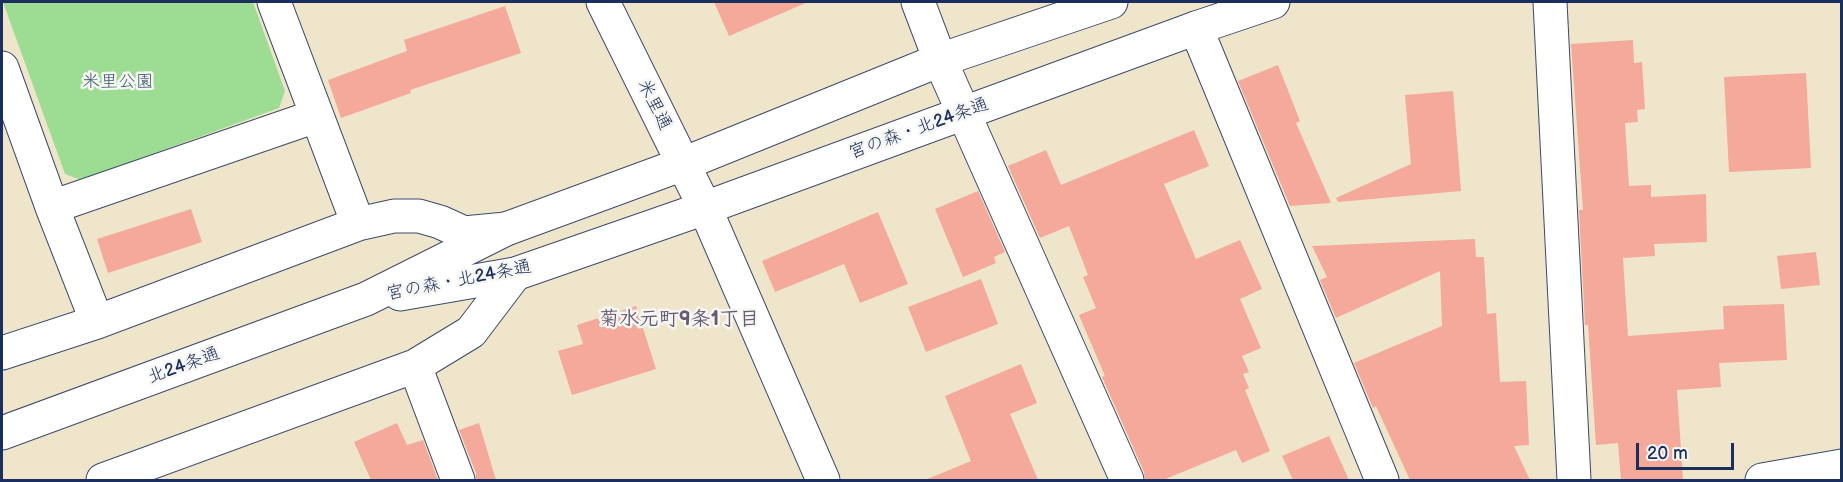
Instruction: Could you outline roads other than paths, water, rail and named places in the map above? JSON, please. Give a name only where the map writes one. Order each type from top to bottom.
[{"type":"street","points":[[274,2],[358,224]]},
{"type":"street","name":"米里通","points":[[603,2],[705,208],[823,480]]},
{"type":"street","points":[[918,2],[940,60],[1127,480]]},
{"type":"street","name":"宮の森・北24条通","points":[[366,299],[506,229],[683,164],[940,60],[1111,2]]},
{"type":"street","name":"宮の森・北24条通","points":[[366,299],[515,274],[705,208],[964,112],[1273,2]]},
{"type":"street","points":[[1550,2],[1574,480]]},
{"type":"street","points":[[1196,28],[1382,480]]},
{"type":"street","points":[[2,68],[52,207],[97,322]]},
{"type":"street","points":[[52,207],[316,116]]},
{"type":"street","points":[[2,353],[97,322],[358,224],[394,216],[419,216],[440,222],[464,233],[506,229]]},
{"type":"street","points":[[103,480],[148,472],[415,366],[471,332],[515,274]]},
{"type":"street","name":"北24条通","points":[[2,433],[366,299]]},
{"type":"street","points":[[415,366],[458,480]]},
{"type":"street","points":[[1762,480],[1842,466]]},
{"type":"district","name":"菊水元町9条1丁目","points":[[679,320]]},
{"type":"park label","name":"米里公園","points":[[118,82]]}]
